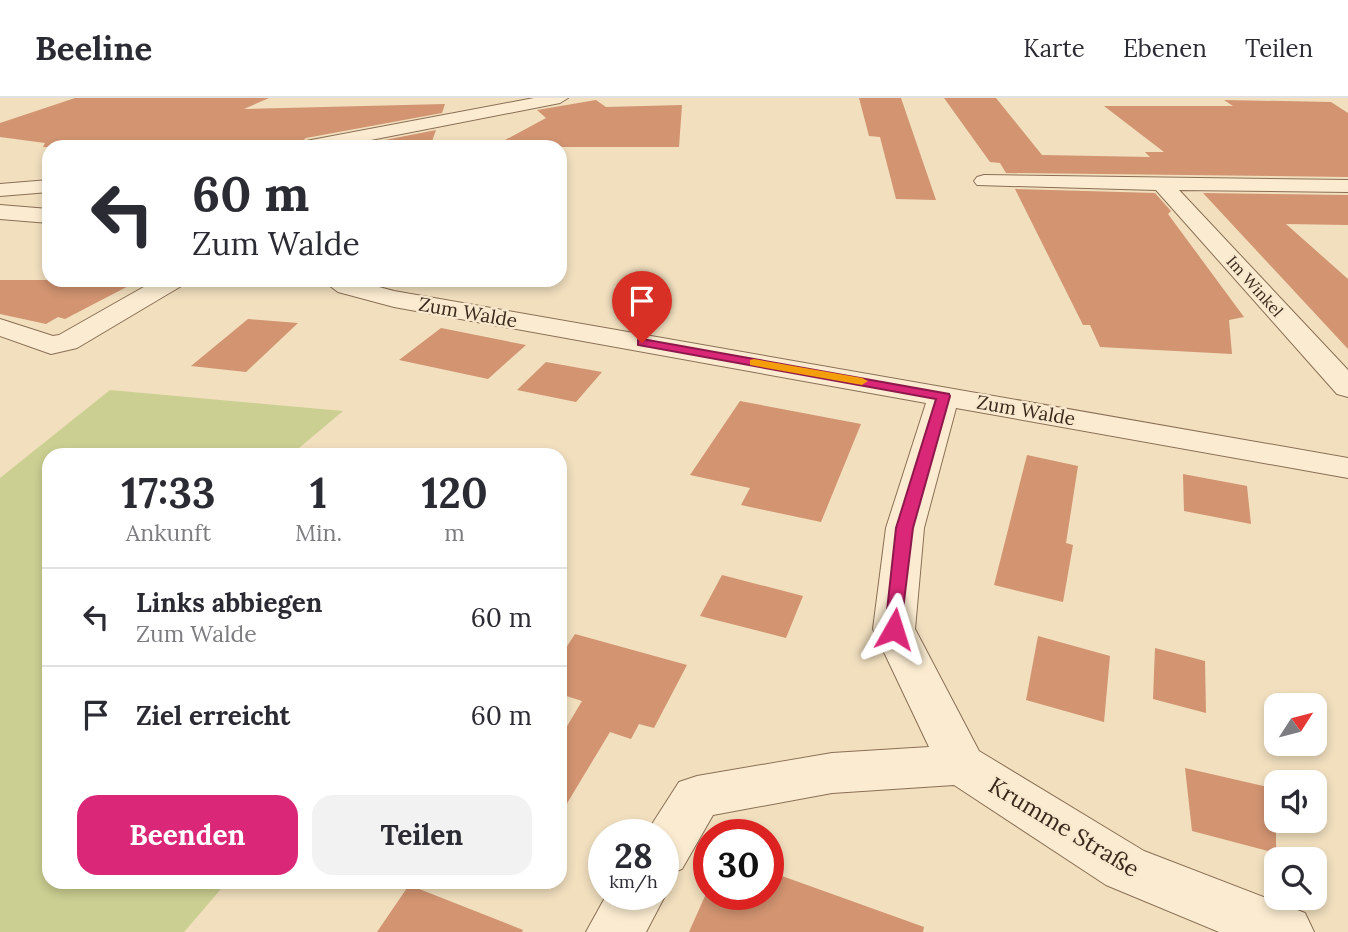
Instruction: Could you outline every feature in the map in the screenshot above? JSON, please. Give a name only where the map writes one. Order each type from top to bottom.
[{"type":"street","points":[[467,98],[494,101],[511,107]]},
{"type":"street","points":[[342,140],[560,98]]},
{"type":"street","points":[[985,181],[1348,186]]},
{"type":"street","name":"Im Winkel","points":[[1163,185],[1348,388]]},
{"type":"street","points":[[0,190],[42,187]]},
{"type":"street","points":[[0,212],[42,215]]},
{"type":"street","points":[[0,327],[51,345],[67,342],[162,287]]},
{"type":"street","name":"Zum Walde","points":[[346,287],[394,299],[1348,468]]},
{"type":"street","points":[[679,827],[697,797],[832,773],[962,765],[894,629],[905,528],[944,396]]},
{"type":"street","name":"Krumme Straße","points":[[962,765],[1125,868],[1285,932]]},
{"type":"street","points":[[615,932],[628,910]]},
{"type":"green space","points":[[110,390],[343,411],[299,448],[42,448],[42,889],[221,889],[184,932],[0,932],[0,478]]},
{"type":"building","points":[[75,98],[269,98],[244,109],[445,104],[442,113],[304,140],[42,140],[42,143],[0,137],[0,123]]},
{"type":"building","points":[[859,98],[901,98],[936,200],[896,199],[880,137],[869,136]]},
{"type":"building","points":[[944,98],[996,98],[1042,155],[1150,157],[1145,152],[1164,152],[1104,106],[1233,106],[1224,100],[1331,102],[1348,113],[1348,177],[1006,173],[1000,163],[990,162]]},
{"type":"building","points":[[596,100],[606,107],[682,105],[679,147],[567,147],[567,140],[505,140],[546,118],[537,110]]},
{"type":"building","points":[[436,130],[432,140],[385,140]]},
{"type":"building","points":[[1015,189],[1155,193],[1171,211],[1168,214],[1244,317],[1229,320],[1232,354],[1100,347],[1090,325],[1083,325]]},
{"type":"building","points":[[1203,193],[1348,195],[1348,225],[1286,224],[1348,279],[1348,349]]},
{"type":"building","points":[[0,280],[42,280],[42,287],[127,287],[65,319],[58,317],[46,324],[0,314]]},
{"type":"building","points":[[248,319],[298,323],[246,372],[191,366]]},
{"type":"building","points":[[441,328],[526,345],[488,379],[399,360]]},
{"type":"building","points":[[546,362],[602,372],[576,402],[517,390]]},
{"type":"building","points":[[740,401],[861,424],[821,522],[741,505],[750,488],[690,475]]},
{"type":"building","points":[[1027,455],[1078,466],[1066,543],[1073,545],[1063,602],[994,585]]},
{"type":"building","points":[[1183,474],[1247,486],[1251,524],[1184,511]]},
{"type":"building","points":[[722,575],[803,596],[786,638],[700,616]]},
{"type":"building","points":[[575,634],[687,665],[654,728],[639,724],[631,739],[610,732],[567,803],[567,726],[582,701],[567,696],[567,646]]},
{"type":"building","points":[[1038,636],[1110,656],[1104,722],[1026,700]]},
{"type":"building","points":[[1155,648],[1205,661],[1206,713],[1153,699]]},
{"type":"building","points":[[1185,768],[1264,786],[1264,833],[1276,833],[1276,847],[1264,847],[1264,850],[1192,831]]},
{"type":"building","points":[[784,877],[924,927],[923,932],[689,932],[699,910],[784,910]]},
{"type":"building","points":[[406,889],[419,889],[523,930],[522,932],[377,932]]},
{"type":"slow traffic","points":[[754,363],[862,381]]},
{"type":"route","points":[[642,343],[944,396],[905,528],[894,629]]}]
